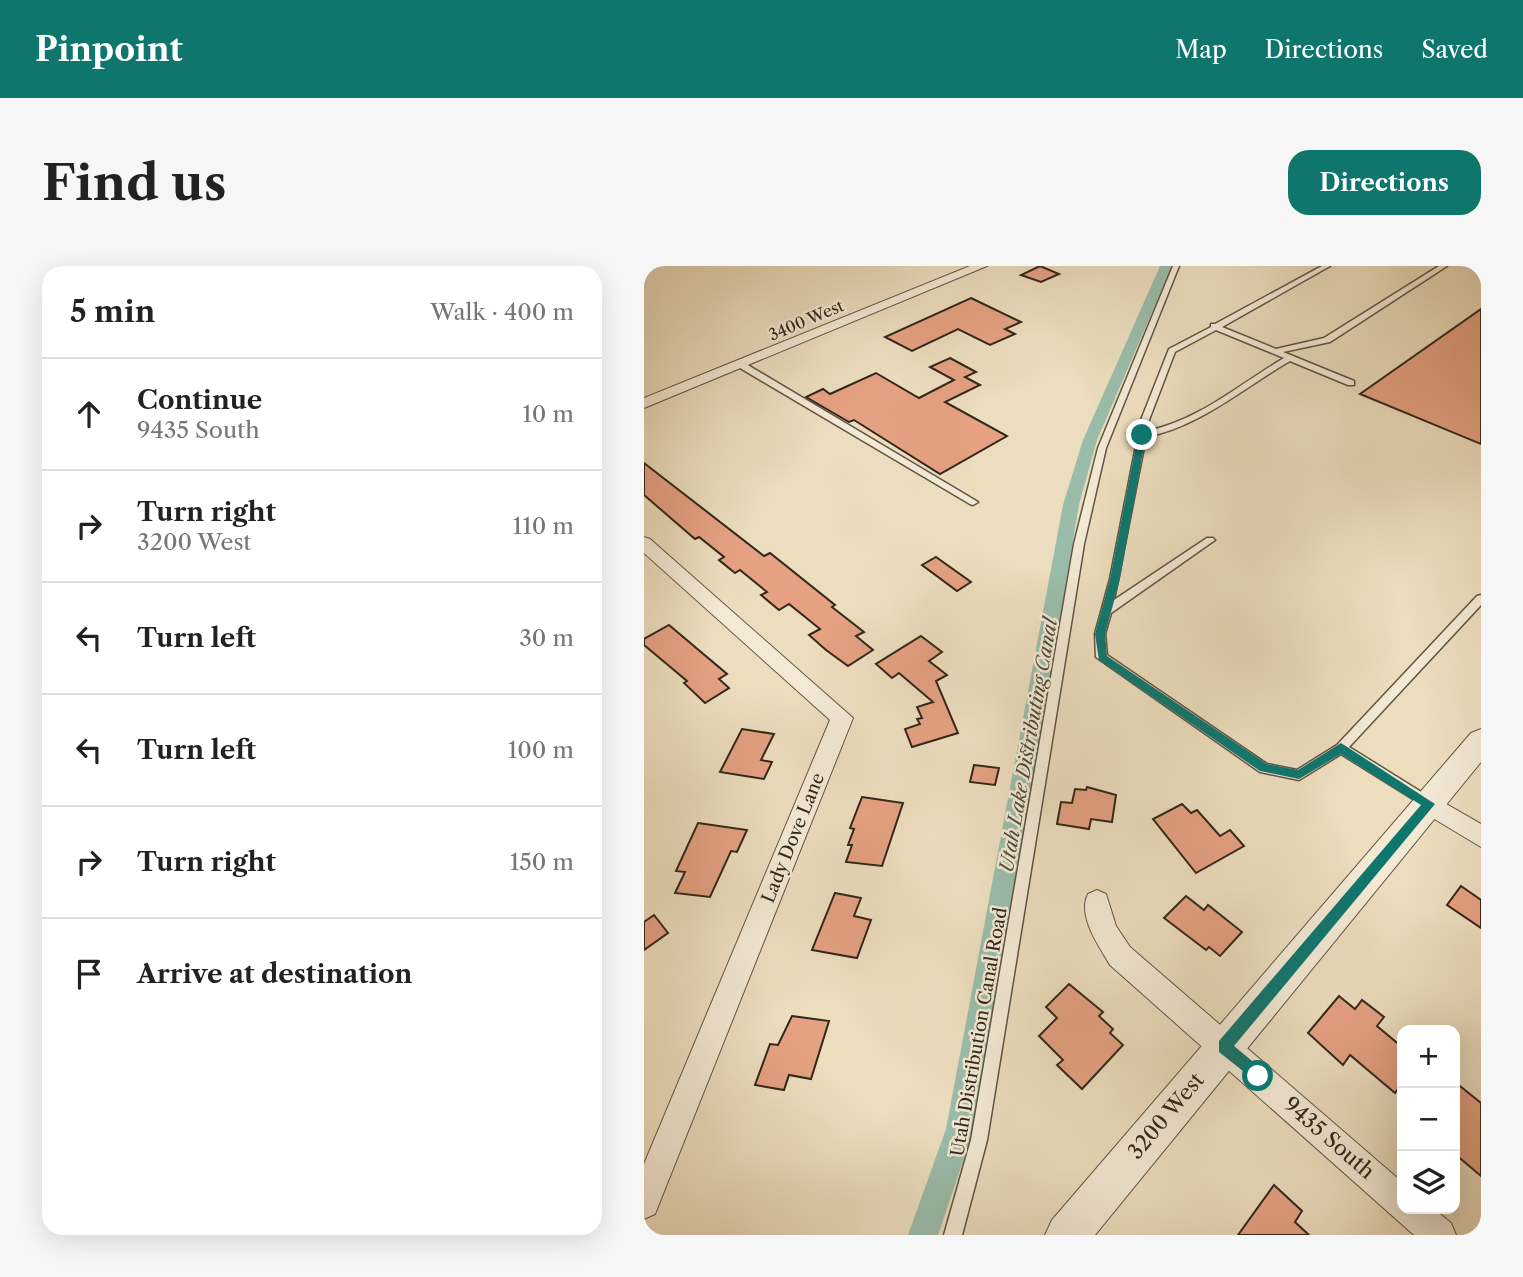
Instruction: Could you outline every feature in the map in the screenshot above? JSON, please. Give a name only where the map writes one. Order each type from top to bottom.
[{"type":"street","name":"3400 West","points":[[644,404],[743,366],[981,266]]},
{"type":"street","name":"Lady Dove Lane","points":[[644,544],[842,718],[644,1203]]},
{"type":"street","name":"3200 West","points":[[1067,1235],[1481,741]]},
{"type":"street","points":[[1429,804],[1481,837]]},
{"type":"street","name":"9435 South","points":[[1097,902],[1104,930],[1120,956],[1397,1199]]},
{"type":"street","points":[[1415,1214],[1439,1235]]},
{"type":"lane","name":"Utah Distribution Canal Road","points":[[953,1235],[979,1140],[1079,544],[1102,448],[1176,266]]},
{"type":"lane","points":[[1326,266],[1172,351],[1142,435],[1115,579],[1100,634],[1102,657],[1264,768],[1299,775],[1341,748],[1481,599]]},
{"type":"lane","points":[[1274,352],[1327,340],[1444,266]]},
{"type":"lane","points":[[1214,326],[1351,383]]},
{"type":"lane","points":[[1142,435],[1155,434],[1186,421],[1289,358]]},
{"type":"lane","points":[[743,366],[973,502]]},
{"type":"lane","points":[[1106,611],[1210,540]]},
{"type":"lane","points":[[1341,748],[1429,804]]},
{"type":"building","points":[[1040,266],[1059,274],[1041,282],[1021,275]]},
{"type":"building","points":[[971,298],[1021,322],[1005,329],[1015,334],[990,345],[958,329],[912,351],[885,337]]},
{"type":"building","points":[[1481,309],[1481,444],[1360,394]]},
{"type":"building","points":[[950,358],[976,372],[965,377],[980,385],[945,402],[1007,436],[940,474],[854,420],[849,422],[806,397],[823,389],[830,394],[876,373],[919,398],[954,380],[930,367]]},
{"type":"building","points":[[644,463],[764,556],[770,553],[835,605],[832,607],[864,632],[856,636],[873,650],[848,666],[826,650],[809,635],[820,629],[789,604],[779,610],[761,595],[767,592],[740,570],[735,573],[719,560],[724,557],[699,537],[695,539],[644,495]]},
{"type":"building","points":[[936,557],[971,582],[957,591],[922,565]]},
{"type":"building","points":[[669,625],[727,674],[719,679],[729,688],[705,703],[684,683],[687,681],[644,645],[644,639]]},
{"type":"building","points":[[921,636],[942,652],[929,661],[947,675],[936,681],[958,733],[912,747],[905,729],[920,724],[917,719],[922,718],[917,707],[933,702],[899,673],[892,678],[876,664]]},
{"type":"building","points":[[742,729],[774,734],[761,760],[772,762],[764,779],[720,772]]},
{"type":"building","points":[[974,765],[999,768],[995,785],[970,782]]},
{"type":"building","points":[[1087,787],[1116,795],[1112,822],[1091,819],[1089,829],[1057,824],[1061,802],[1072,803],[1075,789],[1086,790]]},
{"type":"building","points":[[862,797],[903,803],[882,866],[846,862],[854,829],[850,828]]},
{"type":"building","points":[[1182,804],[1191,813],[1197,810],[1220,836],[1230,830],[1244,846],[1196,873],[1153,819]]},
{"type":"building","points":[[698,823],[747,830],[737,852],[731,851],[710,897],[675,893],[685,872],[676,871]]},
{"type":"building","points":[[1461,886],[1481,900],[1481,928],[1447,905]]},
{"type":"building","points":[[835,893],[861,898],[854,916],[871,920],[857,958],[812,950]]},
{"type":"building","points":[[1186,896],[1204,910],[1208,905],[1242,932],[1220,956],[1209,947],[1206,950],[1164,918]]},
{"type":"building","points":[[654,915],[668,933],[644,950],[644,922]]},
{"type":"building","points":[[1069,984],[1103,1012],[1099,1016],[1113,1029],[1110,1033],[1123,1045],[1082,1089],[1057,1065],[1063,1060],[1039,1036],[1057,1018],[1046,1007]]},
{"type":"building","points":[[1339,996],[1355,1009],[1362,1000],[1384,1017],[1377,1026],[1397,1043],[1397,1090],[1395,1093],[1350,1055],[1343,1065],[1308,1033]]},
{"type":"building","points":[[792,1016],[829,1021],[811,1079],[789,1075],[784,1090],[755,1085],[770,1044],[778,1045]]},
{"type":"building","points":[[1460,1086],[1481,1103],[1481,1176],[1460,1158]]},
{"type":"building","points":[[1274,1185],[1302,1211],[1295,1222],[1309,1235],[1238,1235]]},
{"type":"waterway","name":"Utah Lake Distributing Canal","points":[[923,1235],[960,1129],[1071,505],[1090,440],[1166,266]]},
{"type":"route","points":[[1142,435],[1115,579],[1100,634],[1102,657],[1264,768],[1299,775],[1341,748],[1429,804],[1224,1046],[1258,1076]]}]
